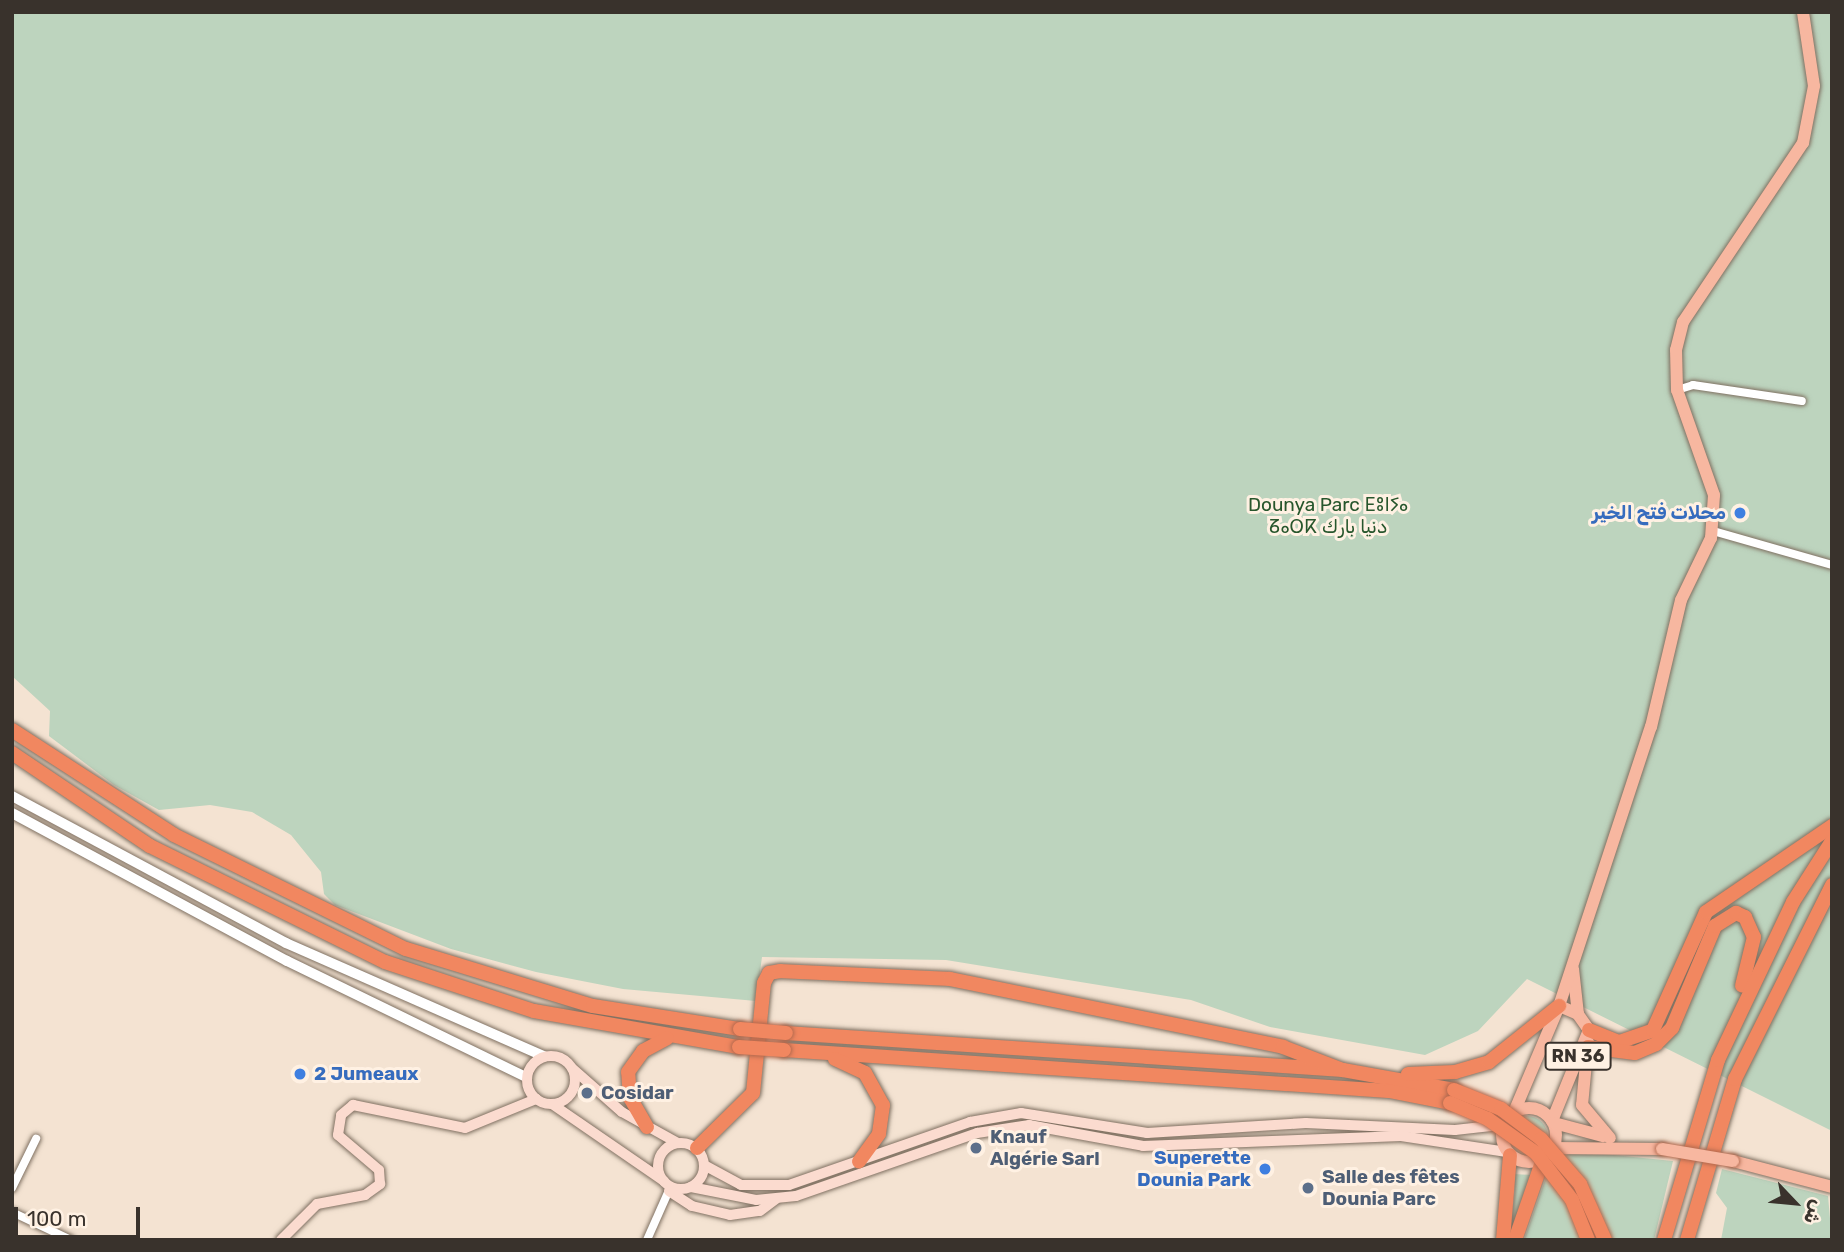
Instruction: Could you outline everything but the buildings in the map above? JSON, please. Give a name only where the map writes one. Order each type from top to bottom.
[{"type":"highway","points":[[12,730],[174,835],[406,949],[593,1006],[740,1029],[786,1033],[1343,1070],[1390,1076],[1501,1109],[1541,1139],[1580,1184],[1605,1240]]},
{"type":"highway","points":[[12,753],[150,846],[344,944],[513,1005],[667,1038],[739,1047],[1452,1096],[1536,1153],[1572,1200],[1588,1240]]},
{"type":"highway","points":[[1588,1037],[1619,1042],[1653,1030],[1706,912],[1832,826]]},
{"type":"highway","points":[[1718,1060],[1787,914],[1832,841]]},
{"type":"highway","points":[[1687,1240],[1694,1208],[1735,1079],[1832,885]]},
{"type":"highway","points":[[1588,1037],[1635,1053],[1656,1044],[1672,1028],[1715,926],[1736,913],[1752,926],[1752,953],[1663,1240]]},
{"type":"highway","points":[[696,1148],[754,1093],[769,973],[950,979],[1283,1047],[1343,1070]]},
{"type":"highway","points":[[1390,1076],[1455,1072],[1489,1062],[1559,1006]]},
{"type":"highway","points":[[648,1127],[630,1098],[628,1072],[643,1051],[667,1038]]},
{"type":"highway","points":[[817,1053],[859,1069],[878,1091],[882,1127],[859,1162]]},
{"type":"highway","points":[[1515,1240],[1548,1153]]},
{"type":"highway","points":[[1503,1240],[1508,1154]]},
{"type":"highway","points":[[1693,1240],[1694,1208]]},
{"type":"main road","name":"RN 36","points":[[1514,1112],[1559,1006],[1651,727],[1681,600],[1713,530],[1714,495],[1677,390],[1683,321],[1793,163],[1809,126],[1814,86],[1803,12]]},
{"type":"main road","points":[[1573,964],[1578,1014]]},
{"type":"main road","name":"RN 36","points":[[1553,1122],[1588,1037],[1578,1014],[1559,1006]]},
{"type":"main road","points":[[1588,1037],[1582,1105],[1610,1138]]},
{"type":"main road","points":[[510,1108],[544,1056],[560,1057],[648,1127],[678,1143],[696,1148],[704,1165],[731,1182],[768,1187],[859,1162],[970,1122],[1021,1113],[1147,1133],[1306,1123],[1455,1130],[1503,1125],[1514,1112],[1539,1110],[1553,1122],[1640,1147]]},
{"type":"main road","points":[[552,1104],[573,1089],[572,1068]]},
{"type":"main road","points":[[527,1082],[536,1099]]},
{"type":"main road","points":[[281,1240],[307,1209],[371,1193],[380,1184],[379,1170],[338,1135],[341,1115],[354,1105],[465,1128],[536,1099],[552,1104],[692,1206],[730,1215],[760,1211],[776,1199],[1016,1126],[1057,1127],[1143,1146],[1401,1136],[1508,1154],[1526,1163],[1548,1153],[1640,1147],[1733,1161],[1832,1187]]},
{"type":"main road","points":[[1548,1153],[1553,1122]]},
{"type":"main road","points":[[1503,1125],[1508,1154]]},
{"type":"main road","points":[[668,1186],[659,1160],[678,1143]]},
{"type":"main road","points":[[691,1187],[704,1165]]},
{"type":"main road","points":[[668,1186],[776,1199]]},
{"type":"street","points":[[1677,390],[1693,384],[1802,401]]},
{"type":"street","points":[[1713,530],[1832,565]]},
{"type":"street","points":[[12,796],[286,943],[544,1056]]},
{"type":"street","points":[[12,813],[275,955],[527,1082]]},
{"type":"street","points":[[12,1188],[36,1139]]},
{"type":"street","points":[[648,1240],[668,1186]]},
{"type":"street","points":[[12,1212],[71,1240]]},
{"type":"green space","name":"Dounya Parc ⴹⵓⵏⵢⴰ ⵒⴰⵔⴽ دنيا بارك","points":[[12,12],[1832,12],[1832,1131],[1527,979],[1478,1031],[1425,1055],[1270,1027],[1191,1000],[946,960],[762,957],[756,1001],[623,989],[536,972],[451,949],[335,905],[324,894],[321,872],[291,835],[252,812],[210,805],[159,810],[114,785],[49,736],[50,711],[12,676]]},
{"type":"green space","points":[[1527,1116],[1542,1122],[1548,1137],[1542,1152],[1527,1158],[1512,1152],[1506,1137],[1512,1122]]},
{"type":"green space","points":[[1574,1151],[1673,1161],[1654,1240],[1524,1240],[1551,1163]]},
{"type":"green space","points":[[1722,1169],[1828,1196],[1832,1240],[1721,1240],[1727,1208],[1716,1193]]},
{"type":"green space","points":[[1514,1174],[1531,1175],[1510,1235],[1515,1192]]},
{"type":"place","name":"محلات فتح الخير","points":[[1740,513]]},
{"type":"place","name":"2 Jumeaux","points":[[300,1074]]},
{"type":"place","name":"Cosidar","points":[[587,1093]]},
{"type":"place","name":"Knauf Algérie Sarl","points":[[976,1148]]},
{"type":"place","name":"Superette Dounia Park","points":[[1265,1169]]},
{"type":"place","name":"Salle des fêtes Dounia Parc","points":[[1308,1188]]}]
